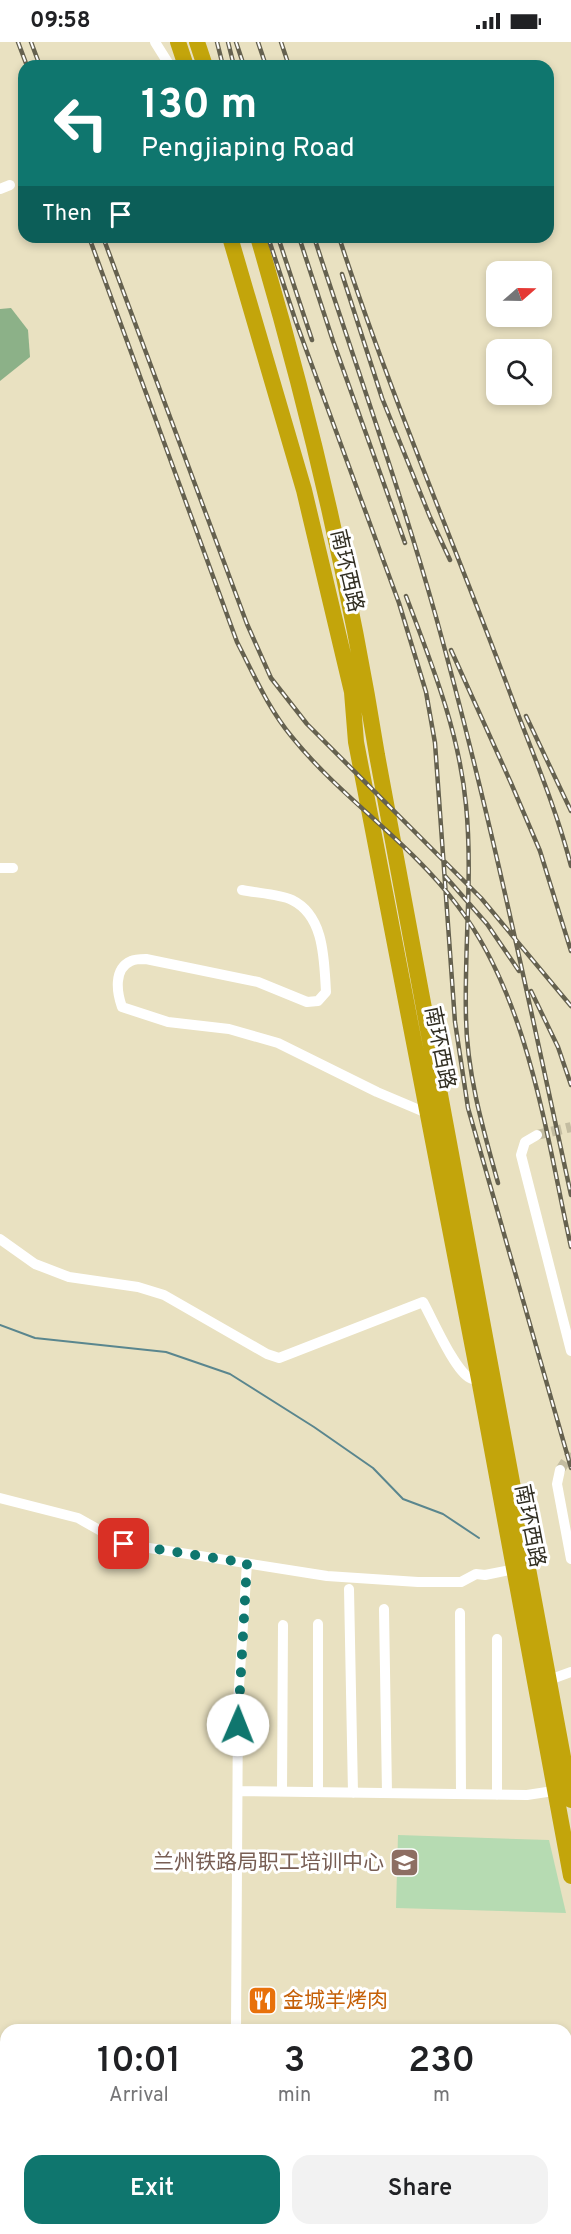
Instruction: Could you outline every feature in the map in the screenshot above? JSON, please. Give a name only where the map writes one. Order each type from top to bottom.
[{"type":"highway","points":[[178,42],[184,60]]},
{"type":"highway","points":[[197,42],[203,60]]},
{"type":"highway","name":"南环西路","points":[[232,243],[304,490],[352,692],[356,742],[515,1569],[565,1793]]},
{"type":"highway","name":"南环西路","points":[[260,243],[285,327],[367,689],[379,766],[549,1680],[565,1793],[571,1876]]},
{"type":"street","points":[[155,42],[166,60]]},
{"type":"street","points":[[0,868],[13,868]]},
{"type":"street","points":[[242,890],[292,900],[313,918],[323,955],[326,992],[318,1001],[307,1002],[258,982],[146,959],[130,961],[123,968],[117,984],[117,993],[122,1007],[168,1022],[229,1029],[278,1043],[377,1092],[429,1114]]},
{"type":"street","points":[[537,1135],[525,1142],[521,1155],[571,1351]]},
{"type":"street","points":[[0,1239],[34,1264],[69,1277],[138,1287],[164,1295],[267,1354],[279,1358],[423,1302],[451,1355],[464,1374],[471,1379],[479,1379]]},
{"type":"street","points":[[560,1470],[557,1484],[571,1559]]},
{"type":"street","points":[[0,1498],[78,1518],[124,1544],[327,1576],[418,1582],[461,1582],[476,1574],[485,1575],[515,1569]]},
{"type":"street","points":[[236,2024],[238,1702],[247,1563]]},
{"type":"street","points":[[349,1589],[353,1793]]},
{"type":"street","points":[[384,1609],[387,1793]]},
{"type":"street","points":[[460,1613],[461,1794]]},
{"type":"street","points":[[318,1624],[318,1792]]},
{"type":"street","points":[[282,1791],[283,1625]]},
{"type":"street","points":[[497,1639],[497,1795]]},
{"type":"street","points":[[549,1680],[571,1672]]},
{"type":"street","points":[[238,1791],[497,1795],[565,1793]]},
{"type":"green space","points":[[11,308],[28,330],[30,357],[0,381],[0,309]]},
{"type":"green space","points":[[398,1835],[549,1840],[566,1913],[396,1908]]},
{"type":"waterway","points":[[0,1325],[35,1338],[166,1352],[230,1374],[314,1427],[373,1468],[403,1499],[443,1514],[479,1538]]},
{"type":"tunnel","points":[[537,1135],[571,1127]]},
{"type":"tunnel","points":[[560,1470],[571,1453]]},
{"type":"railway","points":[[18,42],[25,60]]},
{"type":"railway","points":[[31,42],[38,60]]},
{"type":"railway","points":[[217,42],[222,60]]},
{"type":"railway","points":[[228,42],[232,60]]},
{"type":"railway","points":[[236,42],[242,60]]},
{"type":"railway","points":[[258,42],[264,60]]},
{"type":"railway","points":[[281,42],[287,60]]},
{"type":"railway","points":[[91,243],[237,642],[262,691],[283,726],[311,759],[397,840],[457,905],[482,942],[502,982],[532,1069],[571,1247]]},
{"type":"railway","points":[[105,243],[247,624],[271,678],[307,724],[481,898],[571,1006]]},
{"type":"railway","points":[[270,243],[296,322],[399,603],[426,692],[435,743],[455,1022],[468,1108],[571,1468]]},
{"type":"railway","points":[[280,243],[312,340]]},
{"type":"railway","points":[[301,243],[333,341],[405,543]]},
{"type":"railway","points":[[316,243],[408,521],[436,617],[474,761],[508,905],[571,1195]]},
{"type":"railway","points":[[341,243],[399,405],[541,773],[571,866]]},
{"type":"railway","points":[[342,274],[382,398],[450,560]]},
{"type":"railway","points":[[406,596],[443,699],[462,778],[469,858],[467,1039],[477,1101],[498,1183]]},
{"type":"railway","points":[[451,650],[540,851],[571,951]]},
{"type":"railway","points":[[526,716],[571,811]]},
{"type":"railway","points":[[445,876],[487,924],[519,971]]},
{"type":"railway","points":[[531,991],[558,1047],[571,1085]]},
{"type":"place","name":"兰州铁路局职工培训中心","points":[[405,1863]]},
{"type":"place","name":"金城羊烤肉","points":[[262,2001]]},
{"type":"route","points":[[124,1544],[247,1563],[238,1725]]}]
